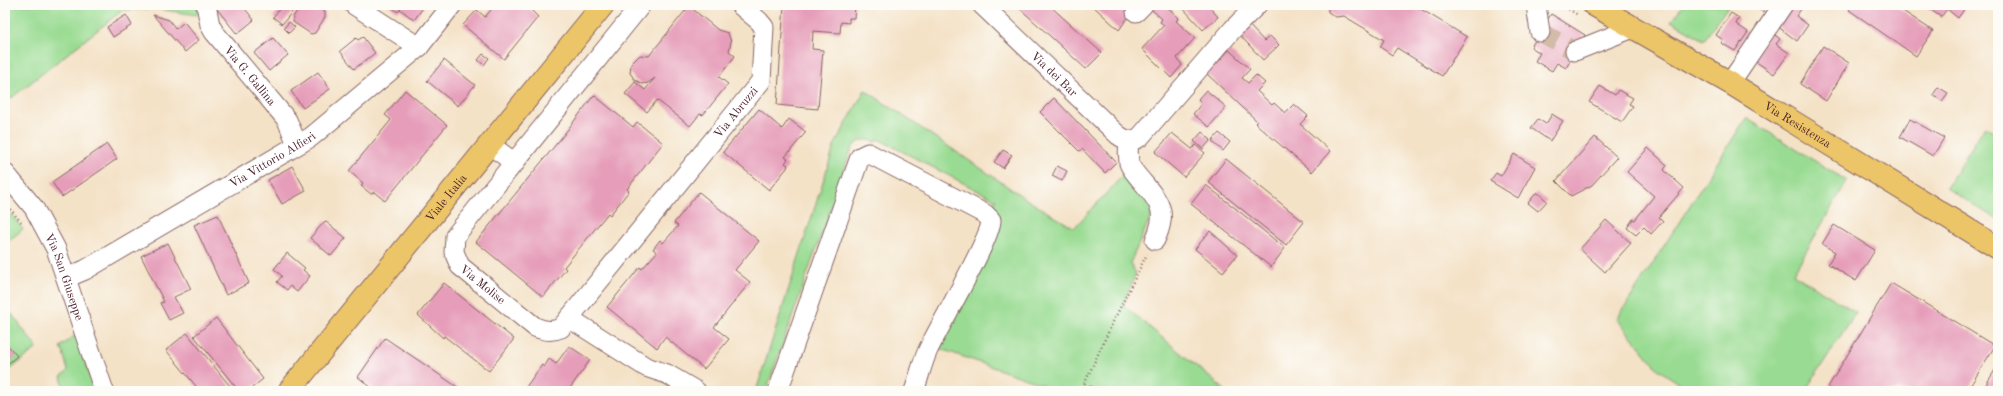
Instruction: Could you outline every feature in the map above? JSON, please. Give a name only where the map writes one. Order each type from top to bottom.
[{"type":"main road","name":"Viale Italia","points":[[289,391],[604,5]]},
{"type":"main road","name":"Via Resistenza","points":[[1594,5],[1730,83],[1998,248]]},
{"type":"street","name":"Via G. Gallina","points":[[206,5],[210,25],[214,32],[287,120],[297,144]]},
{"type":"street","points":[[354,5],[419,47]]},
{"type":"street","name":"Via Vittorio Alfieri","points":[[66,278],[85,270],[311,136],[419,47],[452,5]]},
{"type":"street","name":"Via Molise","points":[[641,5],[455,236],[453,244],[456,259],[460,266],[535,327],[542,330],[555,331],[561,328],[701,154]]},
{"type":"street","name":"Via Abruzzi","points":[[701,154],[761,81],[764,27],[760,21],[740,5]]},
{"type":"street","name":"Via dei Bar","points":[[982,5],[1118,135],[1129,141]]},
{"type":"street","points":[[1155,240],[1162,220],[1161,207],[1132,169],[1128,157],[1129,141],[1140,136],[1233,29],[1257,5]]},
{"type":"street","points":[[1536,5],[1540,32]]},
{"type":"street","points":[[1730,83],[1783,5]]},
{"type":"street","points":[[1576,51],[1633,28]]},
{"type":"street","points":[[490,145],[515,163]]},
{"type":"street","points":[[778,391],[860,157],[868,153],[985,214],[991,220],[990,228],[981,247],[927,352],[914,391]]},
{"type":"street","name":"Via San Giuseppe","points":[[5,173],[41,219],[56,249],[104,391]]},
{"type":"street","points":[[569,318],[646,366],[667,374],[696,391]]},
{"type":"path","points":[[5,203],[26,227]]},
{"type":"path","points":[[1082,391],[1115,317],[1155,240]]},
{"type":"green space","points":[[5,5],[199,5],[197,15],[158,9],[123,10],[5,103]]},
{"type":"green space","points":[[1683,5],[1729,5],[1704,40],[1671,21]]},
{"type":"green space","points":[[865,90],[1029,201],[1074,228],[1126,172],[1154,210],[1130,263],[1136,273],[1123,305],[1226,391],[1050,391],[1041,384],[935,347],[996,200],[878,139],[876,142],[869,140],[860,141],[852,148],[766,391],[756,391],[835,144]]},
{"type":"green space","points":[[1746,118],[1847,181],[1793,274],[1856,312],[1805,391],[1691,391],[1659,370],[1617,319]]},
{"type":"green space","points":[[1985,126],[1998,135],[1998,220],[1946,188]]},
{"type":"green space","points":[[5,207],[23,229],[5,244]]},
{"type":"green space","points":[[5,305],[37,348],[5,374]]},
{"type":"green space","points":[[74,336],[77,338],[95,391],[65,391],[61,377],[68,371],[63,352],[60,347]]},
{"type":"building","points":[[223,5],[242,5],[254,20],[237,34],[217,9]]},
{"type":"building","points":[[283,5],[293,11],[282,24],[273,17]]},
{"type":"building","points":[[301,5],[313,5],[325,12],[325,17],[315,33],[311,34],[293,22],[293,17]]},
{"type":"building","points":[[388,5],[425,5],[414,20],[400,9],[398,12]]},
{"type":"building","points":[[495,5],[534,5],[530,9],[538,17],[504,59],[463,25],[477,10],[485,17]]},
{"type":"building","points":[[784,5],[855,5],[854,18],[849,18],[849,23],[841,22],[840,33],[813,31],[812,49],[823,50],[818,109],[777,105]]},
{"type":"building","points":[[1016,5],[1049,5],[1102,53],[1086,69]]},
{"type":"building","points":[[1092,5],[1122,5],[1131,13],[1119,30]]},
{"type":"building","points":[[1155,5],[1165,5],[1179,18],[1176,21],[1195,38],[1177,58],[1182,65],[1171,78],[1142,49],[1164,25],[1160,22],[1162,19],[1151,9]]},
{"type":"building","points":[[1184,5],[1208,5],[1218,17],[1203,30],[1182,7]]},
{"type":"building","points":[[1328,5],[1414,5],[1467,37],[1442,76],[1397,48],[1392,55],[1380,47],[1384,40],[1344,16],[1336,17],[1328,12]]},
{"type":"building","points":[[1753,5],[1768,5],[1763,12]]},
{"type":"building","points":[[1791,5],[1798,5],[1802,8],[1796,16],[1808,25],[1797,41],[1777,26]]},
{"type":"building","points":[[1853,5],[1894,5],[1933,31],[1916,56],[1849,10]]},
{"type":"building","points":[[1924,5],[1967,5],[1958,18],[1947,9],[1941,17]]},
{"type":"building","points":[[689,6],[718,30],[728,33],[731,42],[729,51],[735,56],[719,77],[728,84],[703,115],[700,114],[690,126],[657,100],[647,112],[625,94],[635,82],[645,90],[655,78],[648,83],[643,84],[635,80],[630,73],[631,64],[640,55],[649,56]]},
{"type":"building","points":[[1731,13],[1739,18],[1736,24],[1748,32],[1735,51],[1721,43],[1723,40],[1716,35]]},
{"type":"building","points":[[1551,14],[1585,35],[1566,68],[1557,63],[1552,71],[1535,61],[1540,53],[1531,47]]},
{"type":"building","points":[[126,15],[132,25],[113,37],[107,27]]},
{"type":"building","points":[[153,15],[169,20],[176,29],[184,22],[199,40],[185,52]]},
{"type":"building","points":[[1244,20],[1264,41],[1270,36],[1279,45],[1263,60],[1234,29]]},
{"type":"building","points":[[289,22],[295,27],[289,33],[284,28]]},
{"type":"building","points":[[1771,32],[1780,39],[1776,44],[1789,53],[1774,74],[1752,59]]},
{"type":"building","points":[[363,37],[375,53],[354,69],[340,51],[356,38],[358,40]]},
{"type":"building","points":[[273,38],[288,55],[269,71],[254,53]]},
{"type":"building","points":[[1823,46],[1849,63],[1826,101],[1800,84]]},
{"type":"building","points":[[1229,50],[1250,69],[1242,78],[1248,83],[1256,75],[1265,83],[1257,91],[1272,105],[1274,103],[1285,113],[1294,104],[1308,116],[1300,124],[1330,151],[1312,172],[1255,123],[1257,121],[1207,74]]},
{"type":"building","points":[[483,54],[489,58],[484,65],[478,60]]},
{"type":"building","points":[[444,60],[475,85],[458,106],[427,81]]},
{"type":"building","points":[[318,72],[330,89],[303,108],[291,91]]},
{"type":"building","points":[[1600,86],[1615,95],[1618,90],[1633,98],[1629,104],[1633,106],[1622,122],[1589,102]]},
{"type":"building","points":[[1938,87],[1948,93],[1942,101],[1933,95]]},
{"type":"building","points":[[405,90],[447,125],[385,201],[374,192],[371,194],[361,186],[363,183],[349,171],[391,120],[385,115]]},
{"type":"building","points":[[1206,90],[1226,107],[1209,127],[1193,114],[1202,103],[1198,99]]},
{"type":"building","points":[[594,95],[633,127],[637,122],[663,143],[627,189],[629,191],[610,215],[608,213],[564,267],[566,269],[543,297],[476,242],[562,137]]},
{"type":"building","points":[[1054,98],[1116,162],[1105,173],[1082,149],[1079,151],[1040,112]]},
{"type":"building","points":[[759,109],[782,129],[789,119],[806,132],[785,157],[788,159],[785,163],[788,165],[787,168],[769,190],[723,152]]},
{"type":"building","points":[[1552,114],[1563,121],[1550,141],[1531,128],[1538,119],[1546,124]]},
{"type":"building","points":[[1910,119],[1944,138],[1933,156],[1900,137]]},
{"type":"building","points":[[1202,132],[1211,140],[1203,149],[1194,141]]},
{"type":"building","points":[[1172,133],[1192,149],[1196,145],[1205,153],[1184,177],[1155,152]]},
{"type":"building","points":[[1219,133],[1230,142],[1223,151],[1212,141]]},
{"type":"building","points":[[1595,137],[1617,157],[1592,185],[1571,196],[1556,181]]},
{"type":"building","points":[[107,144],[117,159],[62,197],[52,182]]},
{"type":"building","points":[[1648,148],[1667,165],[1664,170],[1684,188],[1659,217],[1663,221],[1651,234],[1644,227],[1636,235],[1627,228],[1633,219],[1635,220],[1654,196],[1627,172]]},
{"type":"building","points":[[1003,150],[1012,155],[1003,168],[994,162]]},
{"type":"building","points":[[1514,154],[1535,167],[1518,198],[1490,181],[1496,173],[1501,176]]},
{"type":"building","points":[[1226,159],[1304,222],[1286,245],[1208,182]]},
{"type":"building","points":[[292,166],[306,191],[282,204],[268,180]]},
{"type":"building","points":[[1057,166],[1067,171],[1062,181],[1052,176]]},
{"type":"building","points":[[1206,185],[1285,248],[1271,267],[1191,204]]},
{"type":"building","points":[[699,192],[759,241],[735,270],[750,282],[714,327],[729,339],[704,369],[665,337],[657,348],[607,307],[640,267],[642,269],[657,252],[653,249],[660,240],[663,243],[678,226],[674,223]]},
{"type":"building","points":[[1537,192],[1547,201],[1538,211],[1528,203]]},
{"type":"building","points":[[218,215],[249,283],[226,295],[194,225]]},
{"type":"building","points":[[1606,220],[1631,243],[1605,272],[1580,249]]},
{"type":"building","points":[[325,221],[346,238],[331,256],[310,238]]},
{"type":"building","points":[[1834,225],[1875,250],[1856,281],[1828,264],[1835,252],[1822,244]]},
{"type":"building","points":[[1210,231],[1237,255],[1223,272],[1195,249]]},
{"type":"building","points":[[168,243],[191,289],[174,297],[183,313],[169,320],[160,303],[164,302],[141,256]]},
{"type":"building","points":[[287,253],[305,268],[303,270],[310,276],[297,292],[290,286],[287,290],[277,282],[282,276],[274,269]]},
{"type":"building","points":[[444,283],[514,339],[489,371],[444,336],[443,338],[418,315]]},
{"type":"building","points":[[1891,283],[1995,346],[1967,391],[1834,391],[1828,387]]},
{"type":"building","points":[[216,318],[263,379],[248,391],[239,391],[194,336]]},
{"type":"building","points":[[187,333],[234,391],[200,391],[166,350]]},
{"type":"building","points":[[385,338],[463,391],[377,391],[368,385],[358,377]]},
{"type":"building","points":[[5,342],[17,356],[5,366]]},
{"type":"building","points":[[569,346],[590,360],[568,391],[523,391],[542,365],[544,367],[549,359],[556,364]]},
{"type":"building","points":[[1995,370],[1998,373],[1998,391],[1982,391]]},
{"type":"building","points":[[1090,386],[1100,391],[1088,391]]},
{"type":"tunnel","points":[[1540,32],[1575,51]]}]
